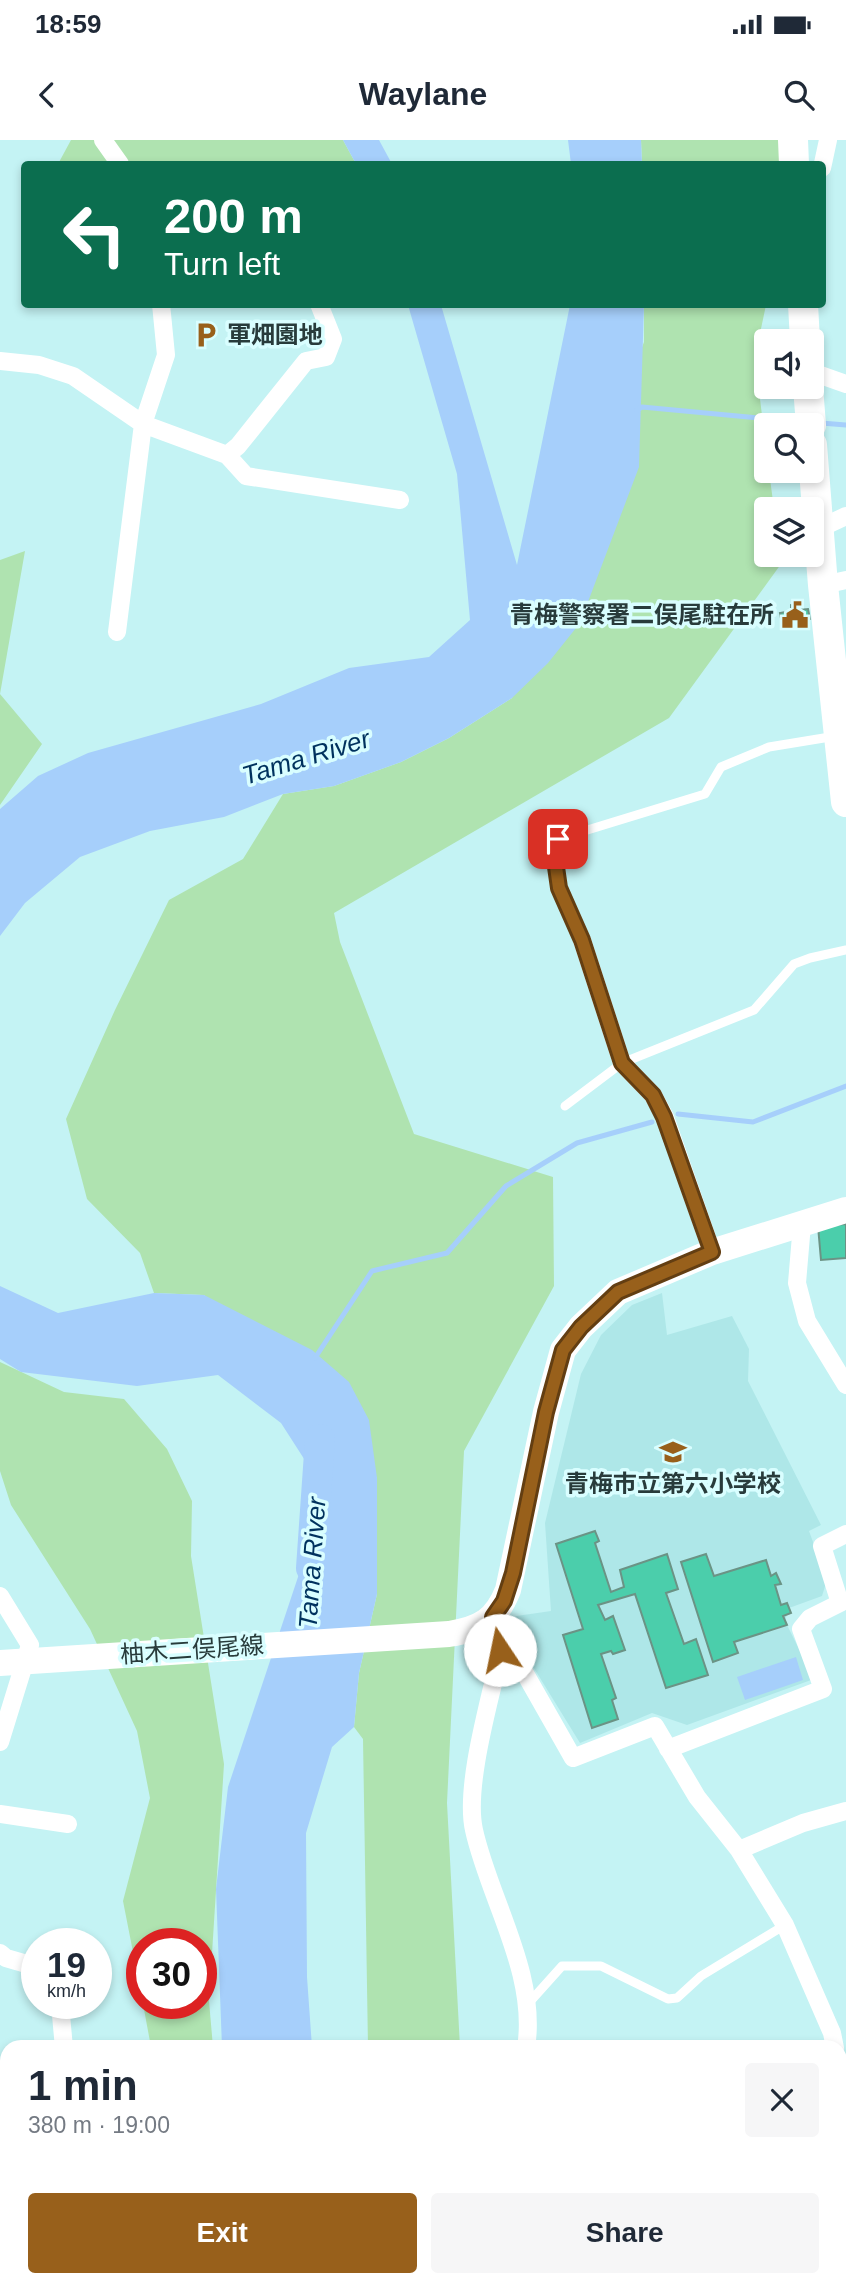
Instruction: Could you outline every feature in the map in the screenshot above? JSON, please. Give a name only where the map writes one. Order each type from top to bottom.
[{"type":"highway","points":[[793,140],[794,161]]},
{"type":"highway","points":[[824,544],[834,582],[838,736],[846,802]]},
{"type":"main road","points":[[493,1617],[504,1601],[513,1573],[546,1412],[563,1350],[581,1327],[618,1292],[712,1252],[846,1210]]},
{"type":"main road","name":"柚木二俣尾線","points":[[0,1662],[449,1633],[477,1627],[493,1617]]},
{"type":"street","points":[[103,140],[118,161]]},
{"type":"street","points":[[824,161],[828,140]]},
{"type":"street","points":[[117,632],[143,424],[166,355],[161,308]]},
{"type":"street","points":[[227,455],[238,446],[306,361],[326,357],[333,339],[321,308]]},
{"type":"street","points":[[0,360],[39,365],[73,376],[143,424],[227,455],[246,476],[400,500]]},
{"type":"street","points":[[824,376],[846,384]]},
{"type":"street","points":[[824,518],[846,516]]},
{"type":"street","points":[[582,940],[622,1063],[653,1095],[664,1117],[712,1252]]},
{"type":"street","points":[[802,1224],[797,1283],[807,1321],[846,1385]]},
{"type":"street","points":[[668,1749],[823,1689],[801,1629],[810,1618],[840,1603],[822,1546],[846,1534]]},
{"type":"street","points":[[0,1596],[30,1645],[0,1742]]},
{"type":"street","points":[[493,1617],[573,1758],[655,1726],[698,1797],[739,1850],[785,1925],[833,2040]]},
{"type":"street","points":[[493,1617],[500,1650],[471,1802],[474,1829],[510,1932],[527,2006],[527,2040]]},
{"type":"street","points":[[739,1850],[803,1823],[846,1811]]},
{"type":"street","points":[[0,1814],[68,1824]]},
{"type":"street","points":[[0,1953],[6,1958],[21,1962]]},
{"type":"street","points":[[62,2019],[63,2040]]},
{"type":"lane","points":[[582,940],[559,888],[554,853],[558,839],[705,794],[721,767],[769,747],[838,736]]},
{"type":"lane","points":[[565,1105],[622,1063],[754,1010],[794,964],[846,950]]},
{"type":"lane","points":[[527,2006],[562,1966],[601,1966],[668,1999],[677,1998],[701,1976],[785,1925]]},
{"type":"shaded area","name":"青梅市立第六小学校","points":[[662,1293],[667,1335],[732,1316],[749,1349],[748,1381],[821,1525],[809,1531],[827,1580],[822,1596],[789,1608],[785,1621],[814,1679],[687,1725],[652,1713],[580,1743],[503,1618],[551,1611],[545,1523],[581,1374],[601,1335],[632,1305]]},
{"type":"green space","points":[[71,140],[343,140],[354,161],[60,161]]},
{"type":"green space","points":[[641,140],[801,140],[797,161],[642,161]]},
{"type":"green space","points":[[644,308],[765,308],[761,329],[754,329],[754,399],[760,399],[762,413],[754,413],[754,483],[771,483],[772,497],[754,497],[754,567],[779,567],[669,718],[334,913],[340,942],[414,1134],[553,1177],[554,1286],[464,1451],[447,1803],[460,2040],[368,2040],[363,1739],[354,1727],[359,1673],[377,1594],[377,1478],[204,1295],[154,1293],[140,1253],[87,1199],[66,1119],[169,900],[243,859],[283,794],[334,786],[401,762],[449,738],[512,698],[644,342]]},
{"type":"green space","points":[[25,551],[0,694],[0,560]]},
{"type":"green space","points":[[0,694],[42,744],[0,805]]},
{"type":"green space","points":[[0,1362],[64,1392],[124,1399],[167,1449],[192,1501],[191,1556],[224,1764],[214,1928],[128,1928],[123,1901],[150,1798],[137,1731],[90,1629],[11,1505],[0,1471]]},
{"type":"green space","points":[[146,2019],[211,2019],[212,2040],[150,2040]]},
{"type":"water","points":[[343,140],[379,140],[390,161],[354,161]]},
{"type":"water","points":[[568,140],[641,140],[642,161],[571,161]]},
{"type":"water","points":[[409,308],[442,308],[517,565],[569,308],[644,308],[639,467],[580,623],[548,663],[512,698],[449,738],[401,762],[334,786],[283,794],[224,817],[150,831],[80,857],[25,903],[0,936],[0,809],[38,776],[88,753],[261,704],[349,668],[429,657],[470,620],[457,474]]},
{"type":"water","points":[[0,1286],[58,1313],[154,1293],[204,1295],[312,1350],[349,1382],[369,1420],[377,1478],[377,1594],[359,1673],[354,1727],[332,1747],[306,1833],[307,1977],[312,2040],[222,2040],[216,1889],[228,1787],[326,1493],[281,1423],[218,1375],[137,1386],[21,1372],[0,1359]]},
{"type":"water","points":[[796,1657],[803,1680],[745,1700],[737,1677]]},
{"type":"building","points":[[797,604],[798,610],[808,609],[810,619],[782,624],[780,613],[791,611],[791,605]]},
{"type":"building","points":[[846,1224],[846,1258],[821,1260],[818,1226]]},
{"type":"building","points":[[595,1531],[599,1541],[595,1543],[611,1592],[624,1587],[620,1570],[667,1554],[678,1589],[666,1593],[684,1644],[696,1639],[708,1675],[666,1688],[635,1594],[598,1605],[605,1620],[613,1616],[625,1650],[601,1654],[616,1698],[612,1700],[618,1719],[592,1728],[563,1635],[583,1629],[556,1544]]},
{"type":"building","points":[[706,1554],[714,1576],[766,1560],[771,1576],[776,1573],[781,1584],[775,1585],[781,1605],[787,1603],[791,1613],[783,1616],[787,1625],[734,1642],[738,1653],[713,1662],[681,1562]]},
{"type":"waterway","points":[[637,410],[642,407],[754,418]]},
{"type":"waterway","points":[[824,423],[846,425]]},
{"type":"waterway","points":[[678,1114],[753,1122],[846,1086]]},
{"type":"waterway","points":[[315,1358],[372,1271],[447,1253],[506,1186],[577,1143],[652,1122]]},
{"type":"waterway","name":"Tama River","points":[[311,1568],[320,1439]]},
{"type":"place","name":"軍畑園地","points":[[206,335]]},
{"type":"place","name":"青梅警察署二俣尾駐在所","points":[[795,615]]},
{"type":"place","name":"青梅市立第六小学校","points":[[673,1452]]},
{"type":"route","points":[[500,1650],[493,1617],[504,1601],[513,1573],[546,1412],[563,1350],[581,1327],[618,1292],[712,1252],[664,1117],[653,1095],[622,1063],[582,940],[559,888],[554,853],[558,839]]}]
